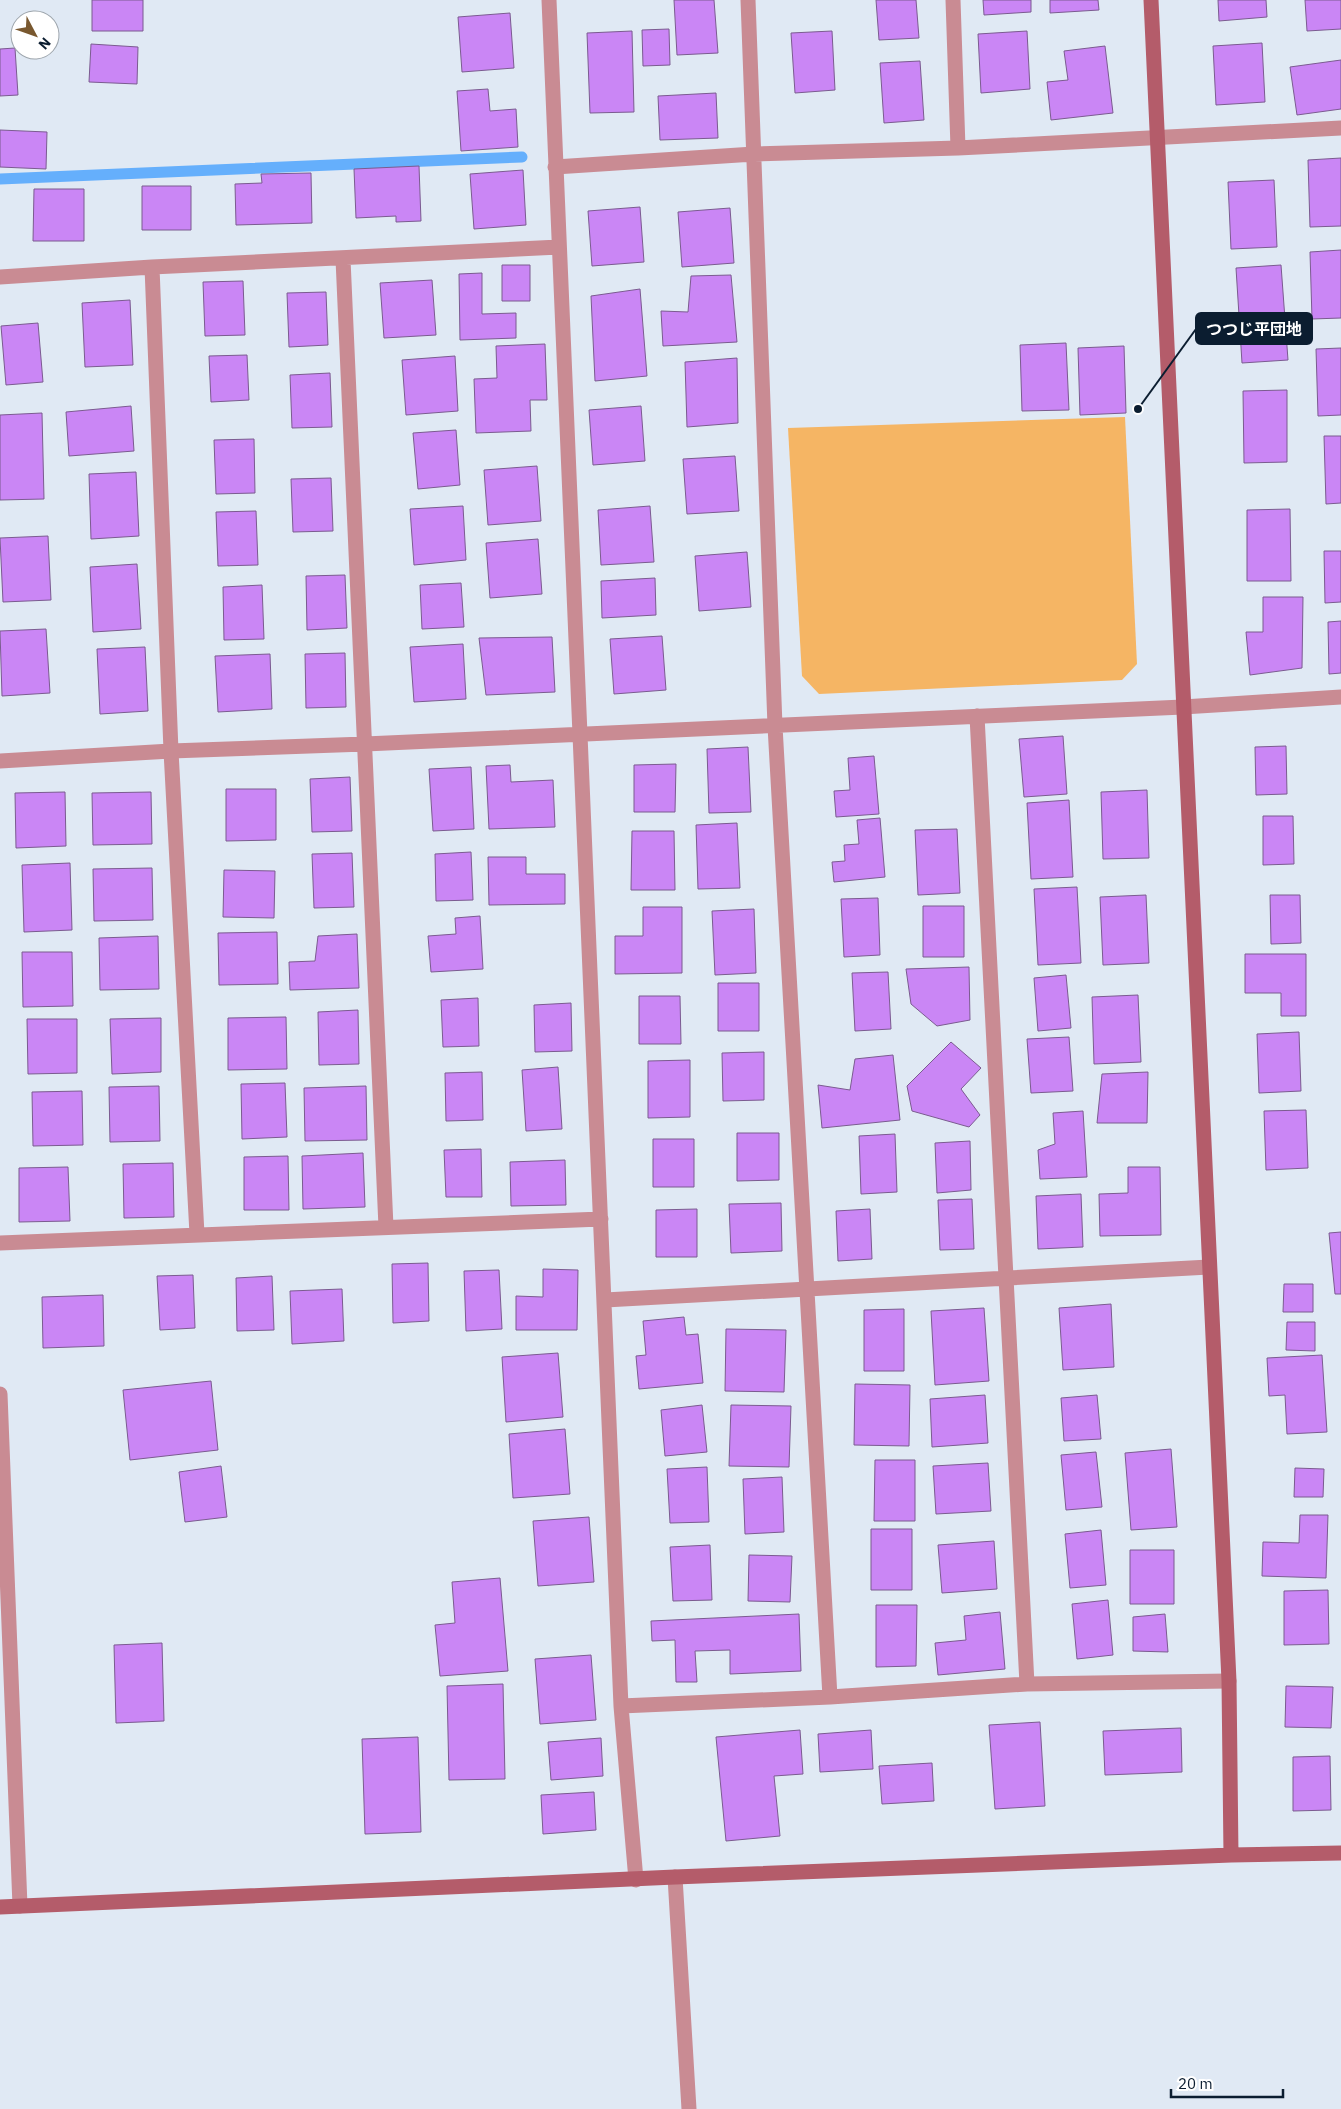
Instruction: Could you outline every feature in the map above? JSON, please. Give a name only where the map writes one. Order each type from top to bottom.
[{"type":"street","points":[[549,0],[621,1706],[636,1880]]},
{"type":"street","points":[[748,0],[775,726],[830,1697]]},
{"type":"street","points":[[952,0],[958,148]]},
{"type":"street","points":[[1151,0],[1229,1680],[1231,1855]]},
{"type":"street","points":[[555,167],[754,154],[958,148],[1341,128]]},
{"type":"street","points":[[0,277],[152,267],[559,247]]},
{"type":"street","points":[[343,259],[386,1227]]},
{"type":"street","points":[[152,267],[171,751],[197,1234]]},
{"type":"street","points":[[0,761],[171,751],[1183,707],[1341,697]]},
{"type":"street","points":[[978,716],[1027,1684]]},
{"type":"street","points":[[0,1243],[601,1219]]},
{"type":"street","points":[[604,1300],[1209,1267]]},
{"type":"street","points":[[0,1394],[20,1906]]},
{"type":"street","points":[[621,1706],[830,1697],[1027,1684],[1229,1680]]},
{"type":"street","points":[[0,1907],[1231,1855],[1341,1853]]},
{"type":"street","points":[[675,1878],[689,2109]]},
{"type":"shaded area","points":[[1125,417],[1137,664],[1122,680],[819,694],[802,676],[788,428]]},
{"type":"building","points":[[92,0],[143,0],[143,31],[92,31]]},
{"type":"building","points":[[674,0],[714,0],[718,53],[677,55]]},
{"type":"building","points":[[876,0],[916,0],[919,38],[879,40]]},
{"type":"building","points":[[983,0],[1031,0],[1031,12],[984,15]]},
{"type":"building","points":[[1050,0],[1098,0],[1099,10],[1050,13]]},
{"type":"building","points":[[1218,0],[1266,0],[1267,17],[1219,21]]},
{"type":"building","points":[[1305,0],[1341,0],[1341,29],[1307,31]]},
{"type":"building","points":[[510,13],[514,68],[462,72],[458,17]]},
{"type":"building","points":[[669,29],[670,65],[643,66],[642,30]]},
{"type":"building","points":[[632,31],[634,112],[590,113],[587,33]]},
{"type":"building","points":[[832,31],[835,90],[795,93],[791,33]]},
{"type":"building","points":[[1027,31],[1030,89],[981,93],[978,34]]},
{"type":"building","points":[[1262,43],[1265,102],[1216,105],[1213,46]]},
{"type":"building","points":[[91,44],[138,47],[137,84],[89,82]]},
{"type":"building","points":[[1105,46],[1113,113],[1051,120],[1047,82],[1068,80],[1064,51]]},
{"type":"building","points":[[10,48],[10,60],[16,60],[18,95],[0,96],[0,49]]},
{"type":"building","points":[[1341,60],[1341,109],[1297,115],[1290,67]]},
{"type":"building","points":[[920,61],[924,120],[884,123],[880,63]]},
{"type":"building","points":[[488,89],[490,111],[516,109],[518,147],[461,151],[457,91]]},
{"type":"building","points":[[716,93],[718,138],[660,140],[658,96]]},
{"type":"building","points":[[0,130],[47,132],[46,169],[0,167]]},
{"type":"building","points":[[1341,158],[1341,226],[1310,227],[1308,160]]},
{"type":"building","points":[[419,166],[421,221],[396,222],[396,216],[356,218],[354,169]]},
{"type":"building","points":[[523,170],[526,225],[474,229],[470,174]]},
{"type":"building","points":[[311,173],[312,223],[236,225],[235,184],[262,183],[261,174]]},
{"type":"building","points":[[1274,180],[1277,247],[1231,249],[1228,182]]},
{"type":"building","points":[[142,186],[191,186],[191,230],[142,230]]},
{"type":"building","points":[[34,189],[84,189],[84,241],[33,241]]},
{"type":"building","points":[[640,207],[644,262],[592,266],[588,211]]},
{"type":"building","points":[[730,208],[734,263],[682,267],[678,212]]},
{"type":"building","points":[[1341,250],[1341,318],[1312,319],[1310,252]]},
{"type":"building","points":[[502,265],[530,265],[530,301],[502,301]]},
{"type":"building","points":[[1281,265],[1288,360],[1242,363],[1236,268]]},
{"type":"building","points":[[482,273],[482,314],[516,313],[516,338],[460,340],[459,274]]},
{"type":"building","points":[[731,275],[737,342],[663,346],[661,311],[688,312],[691,276]]},
{"type":"building","points":[[432,280],[436,335],[384,338],[380,283]]},
{"type":"building","points":[[243,281],[245,335],[205,336],[203,282]]},
{"type":"building","points":[[640,289],[647,376],[595,381],[591,296]]},
{"type":"building","points":[[326,292],[328,345],[289,347],[287,293]]},
{"type":"building","points":[[130,300],[133,365],[85,367],[82,303]]},
{"type":"building","points":[[38,323],[43,382],[6,385],[1,326]]},
{"type":"building","points":[[1066,343],[1069,410],[1022,411],[1020,345]]},
{"type":"building","points":[[545,344],[547,400],[530,400],[531,431],[476,433],[474,379],[497,378],[496,346]]},
{"type":"building","points":[[1124,346],[1126,413],[1080,415],[1078,348]]},
{"type":"building","points":[[1341,348],[1341,415],[1318,416],[1316,349]]},
{"type":"building","points":[[247,355],[249,400],[211,402],[209,356]]},
{"type":"building","points":[[455,356],[458,411],[406,415],[402,360]]},
{"type":"building","points":[[737,358],[738,423],[687,427],[685,362]]},
{"type":"building","points":[[330,373],[332,427],[292,428],[290,375]]},
{"type":"building","points":[[1287,390],[1287,462],[1244,463],[1243,391]]},
{"type":"building","points":[[131,406],[134,451],[69,456],[66,412]]},
{"type":"building","points":[[641,406],[645,461],[593,465],[589,410]]},
{"type":"building","points":[[42,413],[44,499],[0,500],[0,415]]},
{"type":"building","points":[[456,430],[460,485],[418,489],[413,433]]},
{"type":"building","points":[[1324,436],[1341,436],[1341,503],[1326,504]]},
{"type":"building","points":[[254,439],[255,493],[216,494],[214,440]]},
{"type":"building","points":[[735,456],[739,511],[687,514],[683,459]]},
{"type":"building","points":[[537,466],[541,521],[488,525],[484,470]]},
{"type":"building","points":[[136,472],[139,536],[91,539],[89,474]]},
{"type":"building","points":[[331,478],[333,531],[293,532],[291,479]]},
{"type":"building","points":[[463,506],[466,560],[414,565],[410,509]]},
{"type":"building","points":[[650,506],[654,562],[601,565],[598,510]]},
{"type":"building","points":[[1290,509],[1291,581],[1247,581],[1247,510]]},
{"type":"building","points":[[256,511],[258,565],[218,566],[216,512]]},
{"type":"building","points":[[48,536],[51,600],[3,602],[0,538]]},
{"type":"building","points":[[538,539],[542,594],[490,598],[486,543]]},
{"type":"building","points":[[1324,551],[1341,551],[1341,602],[1325,603]]},
{"type":"building","points":[[747,552],[751,607],[699,611],[695,556]]},
{"type":"building","points":[[137,564],[141,629],[93,632],[90,567]]},
{"type":"building","points":[[345,575],[347,628],[307,630],[306,576]]},
{"type":"building","points":[[655,578],[656,615],[602,618],[601,581]]},
{"type":"building","points":[[461,583],[464,627],[422,629],[420,585]]},
{"type":"building","points":[[262,585],[264,639],[224,640],[223,587]]},
{"type":"building","points":[[1263,597],[1303,597],[1302,668],[1250,675],[1246,632],[1263,632]]},
{"type":"building","points":[[1341,621],[1341,673],[1329,674],[1328,622]]},
{"type":"building","points":[[46,629],[50,693],[2,696],[0,631]]},
{"type":"building","points":[[662,636],[666,690],[614,694],[610,639]]},
{"type":"building","points":[[552,637],[555,692],[486,695],[479,638]]},
{"type":"building","points":[[463,644],[466,699],[414,702],[410,647]]},
{"type":"building","points":[[145,647],[148,711],[100,714],[97,649]]},
{"type":"building","points":[[345,653],[346,707],[306,708],[305,654]]},
{"type":"building","points":[[270,654],[272,709],[218,712],[215,656]]},
{"type":"building","points":[[1063,736],[1067,794],[1024,797],[1019,739]]},
{"type":"building","points":[[1286,746],[1287,794],[1256,795],[1255,747]]},
{"type":"building","points":[[748,747],[751,812],[709,813],[707,749]]},
{"type":"building","points":[[874,756],[879,814],[836,817],[834,791],[850,790],[848,758]]},
{"type":"building","points":[[676,764],[675,812],[634,812],[634,765]]},
{"type":"building","points":[[510,765],[511,782],[553,780],[555,827],[489,829],[486,766]]},
{"type":"building","points":[[471,767],[474,829],[433,831],[429,769]]},
{"type":"building","points":[[350,777],[352,831],[312,832],[310,779]]},
{"type":"building","points":[[226,789],[276,789],[276,840],[226,841]]},
{"type":"building","points":[[1147,790],[1149,858],[1103,859],[1101,792]]},
{"type":"building","points":[[65,792],[66,846],[16,848],[15,793]]},
{"type":"building","points":[[151,792],[152,844],[93,845],[92,793]]},
{"type":"building","points":[[1069,800],[1073,877],[1031,879],[1027,803]]},
{"type":"building","points":[[1263,816],[1293,816],[1294,864],[1263,865]]},
{"type":"building","points":[[880,818],[885,877],[834,882],[832,862],[845,861],[844,845],[859,844],[857,820]]},
{"type":"building","points":[[737,823],[740,888],[698,889],[696,825]]},
{"type":"building","points":[[957,829],[960,893],[918,895],[915,830]]},
{"type":"building","points":[[632,831],[674,831],[675,890],[631,890]]},
{"type":"building","points":[[471,852],[473,900],[436,901],[435,854]]},
{"type":"building","points":[[352,853],[354,907],[314,908],[312,854]]},
{"type":"building","points":[[488,857],[526,857],[526,874],[565,874],[565,904],[489,905]]},
{"type":"building","points":[[70,863],[72,930],[24,932],[22,865]]},
{"type":"building","points":[[152,868],[153,920],[94,921],[93,869]]},
{"type":"building","points":[[224,870],[275,871],[274,918],[223,917]]},
{"type":"building","points":[[1077,887],[1081,963],[1038,965],[1034,889]]},
{"type":"building","points":[[1146,895],[1149,963],[1103,965],[1100,897]]},
{"type":"building","points":[[1270,895],[1300,895],[1301,943],[1271,944]]},
{"type":"building","points":[[878,898],[880,955],[844,957],[841,899]]},
{"type":"building","points":[[923,906],[964,906],[964,957],[923,957]]},
{"type":"building","points":[[643,907],[682,907],[682,973],[615,974],[615,936],[643,936]]},
{"type":"building","points":[[754,909],[756,973],[715,975],[712,911]]},
{"type":"building","points":[[480,916],[483,969],[431,972],[428,936],[456,934],[455,918]]},
{"type":"building","points":[[277,932],[278,984],[219,985],[218,933]]},
{"type":"building","points":[[357,934],[359,988],[290,990],[289,962],[315,961],[318,936]]},
{"type":"building","points":[[158,936],[159,989],[100,990],[99,938]]},
{"type":"building","points":[[22,952],[72,952],[73,1006],[23,1007]]},
{"type":"building","points":[[1245,954],[1306,954],[1306,1016],[1281,1016],[1281,993],[1245,993]]},
{"type":"building","points":[[969,967],[970,1020],[937,1026],[911,1004],[906,969]]},
{"type":"building","points":[[888,972],[891,1029],[855,1031],[852,973]]},
{"type":"building","points":[[1066,975],[1071,1028],[1038,1031],[1034,978]]},
{"type":"building","points":[[718,983],[759,983],[759,1031],[718,1031]]},
{"type":"building","points":[[1138,995],[1141,1062],[1094,1064],[1092,997]]},
{"type":"building","points":[[639,996],[680,996],[681,1044],[639,1044]]},
{"type":"building","points":[[478,998],[479,1046],[443,1047],[441,1000]]},
{"type":"building","points":[[571,1003],[572,1051],[535,1052],[534,1005]]},
{"type":"building","points":[[358,1010],[359,1064],[319,1065],[318,1012]]},
{"type":"building","points":[[286,1017],[287,1069],[228,1070],[228,1018]]},
{"type":"building","points":[[161,1018],[161,1072],[112,1074],[110,1019]]},
{"type":"building","points":[[27,1019],[77,1019],[77,1073],[28,1074]]},
{"type":"building","points":[[1299,1032],[1301,1091],[1259,1093],[1257,1034]]},
{"type":"building","points":[[1069,1037],[1073,1091],[1031,1093],[1027,1039]]},
{"type":"building","points":[[951,1042],[981,1068],[961,1089],[980,1115],[969,1127],[912,1111],[907,1086]]},
{"type":"building","points":[[764,1052],[764,1100],[723,1101],[722,1053]]},
{"type":"building","points":[[893,1055],[900,1120],[822,1128],[818,1085],[850,1090],[855,1059]]},
{"type":"building","points":[[690,1060],[690,1117],[648,1118],[648,1061]]},
{"type":"building","points":[[558,1067],[562,1129],[526,1131],[522,1070]]},
{"type":"building","points":[[482,1072],[483,1120],[446,1121],[445,1073]]},
{"type":"building","points":[[1148,1072],[1147,1123],[1097,1123],[1102,1074]]},
{"type":"building","points":[[285,1083],[287,1137],[242,1139],[241,1084]]},
{"type":"building","points":[[159,1086],[160,1141],[110,1142],[109,1087]]},
{"type":"building","points":[[366,1086],[367,1140],[305,1141],[304,1088]]},
{"type":"building","points":[[82,1091],[83,1145],[33,1146],[32,1092]]},
{"type":"building","points":[[1306,1110],[1308,1168],[1266,1170],[1264,1111]]},
{"type":"building","points":[[1083,1111],[1087,1177],[1040,1179],[1038,1150],[1055,1144],[1053,1113]]},
{"type":"building","points":[[737,1133],[779,1133],[779,1180],[737,1181]]},
{"type":"building","points":[[895,1134],[897,1192],[861,1194],[859,1136]]},
{"type":"building","points":[[653,1139],[694,1139],[694,1187],[653,1187]]},
{"type":"building","points":[[970,1141],[971,1190],[937,1193],[935,1143]]},
{"type":"building","points":[[481,1149],[482,1197],[446,1197],[444,1150]]},
{"type":"building","points":[[363,1153],[365,1207],[303,1209],[302,1156]]},
{"type":"building","points":[[288,1156],[289,1210],[244,1210],[244,1157]]},
{"type":"building","points":[[565,1160],[566,1205],[511,1206],[510,1162]]},
{"type":"building","points":[[173,1163],[174,1217],[124,1218],[123,1164]]},
{"type":"building","points":[[68,1167],[70,1221],[19,1222],[19,1168]]},
{"type":"building","points":[[1128,1167],[1160,1167],[1161,1235],[1100,1236],[1099,1194],[1128,1193]]},
{"type":"building","points":[[1081,1194],[1083,1247],[1038,1249],[1036,1196]]},
{"type":"building","points":[[972,1199],[974,1249],[940,1250],[938,1200]]},
{"type":"building","points":[[781,1203],[782,1251],[731,1253],[729,1204]]},
{"type":"building","points":[[697,1209],[697,1257],[656,1257],[656,1210]]},
{"type":"building","points":[[870,1209],[872,1259],[838,1261],[836,1211]]},
{"type":"building","points":[[1341,1232],[1341,1294],[1335,1294],[1329,1233]]},
{"type":"building","points":[[428,1263],[429,1321],[393,1323],[392,1264]]},
{"type":"building","points":[[543,1269],[578,1270],[577,1330],[516,1330],[516,1296],[543,1297]]},
{"type":"building","points":[[499,1270],[502,1329],[466,1331],[464,1271]]},
{"type":"building","points":[[193,1275],[195,1328],[160,1330],[157,1276]]},
{"type":"building","points":[[272,1276],[274,1330],[237,1331],[236,1278]]},
{"type":"building","points":[[1284,1284],[1313,1284],[1313,1312],[1283,1312]]},
{"type":"building","points":[[342,1289],[344,1341],[292,1344],[290,1291]]},
{"type":"building","points":[[103,1295],[104,1346],[43,1348],[42,1297]]},
{"type":"building","points":[[1111,1304],[1114,1367],[1063,1370],[1059,1308]]},
{"type":"building","points":[[984,1308],[989,1381],[935,1385],[931,1311]]},
{"type":"building","points":[[904,1309],[904,1371],[864,1371],[864,1310]]},
{"type":"building","points":[[684,1317],[686,1335],[698,1334],[703,1383],[639,1389],[636,1356],[646,1355],[643,1321]]},
{"type":"building","points":[[1287,1322],[1315,1322],[1315,1351],[1286,1350]]},
{"type":"building","points":[[726,1329],[786,1330],[784,1392],[725,1391]]},
{"type":"building","points":[[558,1353],[563,1417],[506,1422],[502,1357]]},
{"type":"building","points":[[1322,1355],[1327,1432],[1287,1434],[1285,1395],[1269,1396],[1267,1358]]},
{"type":"building","points":[[211,1381],[218,1450],[130,1460],[123,1390]]},
{"type":"building","points":[[855,1384],[910,1385],[909,1446],[854,1445]]},
{"type":"building","points":[[985,1395],[988,1443],[932,1447],[930,1399]]},
{"type":"building","points":[[1097,1395],[1101,1439],[1064,1441],[1061,1398]]},
{"type":"building","points":[[702,1405],[707,1452],[665,1456],[661,1410]]},
{"type":"building","points":[[731,1405],[791,1406],[789,1467],[729,1466]]},
{"type":"building","points":[[565,1429],[570,1494],[513,1498],[509,1434]]},
{"type":"building","points":[[1171,1449],[1177,1527],[1131,1530],[1125,1453]]},
{"type":"building","points":[[1096,1452],[1102,1507],[1066,1510],[1061,1455]]},
{"type":"building","points":[[875,1460],[915,1460],[915,1521],[874,1521]]},
{"type":"building","points":[[988,1463],[991,1511],[936,1514],[933,1466]]},
{"type":"building","points":[[221,1466],[227,1517],[185,1522],[179,1472]]},
{"type":"building","points":[[707,1467],[709,1522],[670,1523],[667,1469]]},
{"type":"building","points":[[1295,1468],[1324,1469],[1323,1497],[1294,1497]]},
{"type":"building","points":[[782,1477],[784,1532],[745,1534],[743,1479]]},
{"type":"building","points":[[1300,1515],[1328,1515],[1326,1578],[1262,1576],[1263,1542],[1299,1543]]},
{"type":"building","points":[[589,1517],[594,1582],[538,1586],[533,1521]]},
{"type":"building","points":[[871,1529],[912,1529],[912,1590],[871,1590]]},
{"type":"building","points":[[1101,1530],[1106,1585],[1070,1588],[1065,1534]]},
{"type":"building","points":[[994,1541],[997,1589],[942,1593],[938,1545]]},
{"type":"building","points":[[710,1545],[712,1600],[673,1601],[670,1547]]},
{"type":"building","points":[[1130,1550],[1174,1550],[1174,1604],[1130,1604]]},
{"type":"building","points":[[749,1555],[792,1556],[790,1602],[748,1601]]},
{"type":"building","points":[[500,1578],[508,1671],[440,1676],[435,1625],[455,1623],[452,1582]]},
{"type":"building","points":[[1328,1590],[1329,1644],[1284,1645],[1284,1591]]},
{"type":"building","points":[[1108,1600],[1113,1655],[1077,1659],[1072,1604]]},
{"type":"building","points":[[876,1605],[917,1605],[916,1666],[876,1667]]},
{"type":"building","points":[[1000,1612],[1005,1669],[938,1675],[935,1643],[966,1640],[964,1616]]},
{"type":"building","points":[[799,1614],[801,1671],[730,1674],[730,1650],[695,1651],[697,1682],[676,1682],[675,1640],[652,1641],[651,1621]]},
{"type":"building","points":[[1165,1614],[1168,1652],[1133,1651],[1133,1617]]},
{"type":"building","points":[[162,1643],[164,1721],[116,1723],[114,1645]]},
{"type":"building","points":[[591,1655],[596,1720],[540,1724],[535,1659]]},
{"type":"building","points":[[503,1684],[505,1779],[449,1780],[447,1686]]},
{"type":"building","points":[[1286,1686],[1333,1687],[1331,1728],[1285,1727]]},
{"type":"building","points":[[1040,1722],[1045,1806],[995,1809],[989,1725]]},
{"type":"building","points":[[1181,1728],[1182,1772],[1105,1775],[1103,1731]]},
{"type":"building","points":[[800,1730],[803,1774],[774,1776],[780,1836],[726,1841],[716,1737]]},
{"type":"building","points":[[871,1730],[873,1769],[820,1772],[818,1734]]},
{"type":"building","points":[[418,1737],[421,1832],[365,1834],[362,1739]]},
{"type":"building","points":[[601,1738],[603,1776],[551,1780],[548,1742]]},
{"type":"building","points":[[1330,1756],[1331,1810],[1293,1811],[1293,1757]]},
{"type":"building","points":[[932,1763],[934,1801],[882,1804],[879,1766]]},
{"type":"building","points":[[594,1792],[596,1830],[543,1834],[541,1795]]},
{"type":"waterway","points":[[0,179],[522,157]]},
{"type":"place","name":"つつじ平団地","points":[[1138,409]]}]
